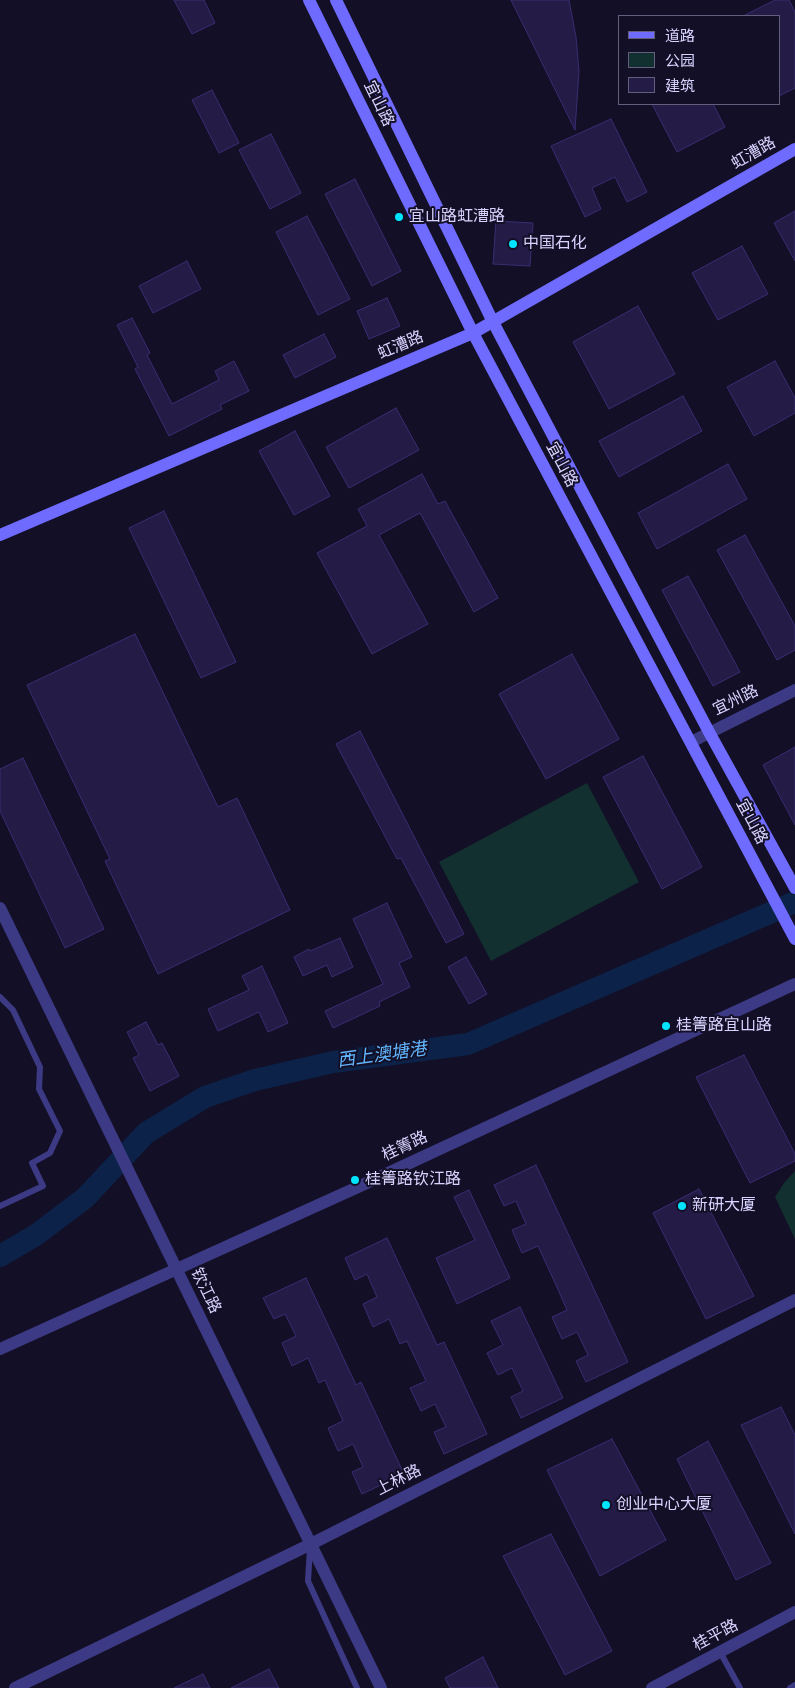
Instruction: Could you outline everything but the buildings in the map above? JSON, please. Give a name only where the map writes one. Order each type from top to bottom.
[{"type":"main road","name":"宜山路","points":[[309,0],[473,333],[577,532],[794,937]]},
{"type":"main road","name":"宜山路","points":[[336,0],[493,322],[709,732],[793,884]]},
{"type":"main road","name":"虹漕路","points":[[0,535],[473,333],[795,150]]},
{"type":"street","name":"宜州路","points":[[691,742],[795,690]]},
{"type":"street","name":"钦江路","points":[[0,908],[381,1688]]},
{"type":"street","name":"桂箐路","points":[[0,1349],[795,984]]},
{"type":"street","name":"上林路","points":[[15,1688],[311,1544],[795,1300]]},
{"type":"street","name":"桂平路","points":[[652,1688],[795,1612]]},
{"type":"lane","points":[[0,997],[13,1010],[40,1067],[39,1090],[60,1131],[50,1153],[32,1162],[43,1186],[0,1206]]},
{"type":"lane","points":[[311,1544],[308,1581],[357,1688]]},
{"type":"lane","points":[[720,1652],[740,1688]]},
{"type":"lane","points":[[790,1688],[795,1685]]},
{"type":"green space","points":[[587,783],[639,882],[491,961],[439,862]]},
{"type":"green space","points":[[795,1171],[795,1239],[775,1197]]},
{"type":"waterway","name":"西上澳塘港","points":[[0,1256],[36,1235],[85,1198],[146,1133],[205,1097],[255,1080],[333,1062],[468,1044],[795,902]]},
{"type":"place","name":"宜山路虹漕路","points":[[399,217]]},
{"type":"place","name":"中国石化","points":[[513,244]]},
{"type":"place","name":"桂箐路宜山路","points":[[666,1026]]},
{"type":"place","name":"桂箐路钦江路","points":[[355,1180]]},
{"type":"place","name":"新研大厦","points":[[682,1206]]},
{"type":"place","name":"创业中心大厦","points":[[606,1505]]}]
